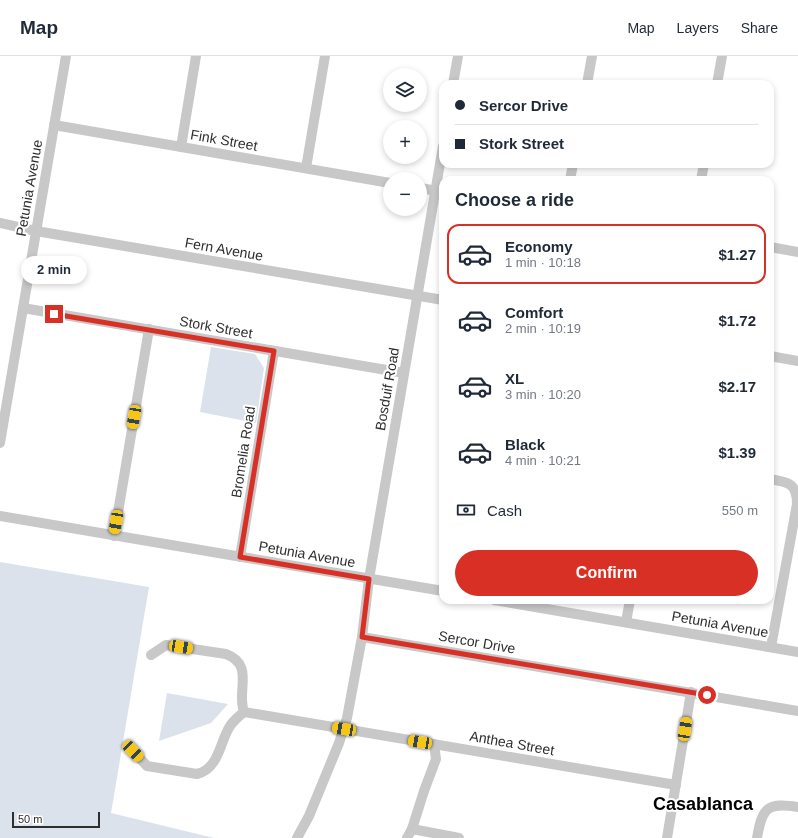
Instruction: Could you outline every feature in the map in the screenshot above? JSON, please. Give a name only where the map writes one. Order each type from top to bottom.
[{"type":"street","name":"Petunia Avenue","points":[[0,443],[66,56]]},
{"type":"street","points":[[181,147],[196,56]]},
{"type":"street","points":[[306,168],[325,56]]},
{"type":"street","points":[[455,80],[458,56]]},
{"type":"street","points":[[588,80],[592,56]]},
{"type":"street","points":[[718,80],[722,56]]},
{"type":"street","name":"Fink Street","points":[[54,125],[383,182]]},
{"type":"street","points":[[427,189],[439,191]]},
{"type":"street","name":"Bosduif Road","points":[[362,637],[369,579],[404,373],[439,191]]},
{"type":"street","name":"Fern Avenue","points":[[0,223],[36,231],[439,299]]},
{"type":"street","points":[[774,248],[798,252]]},
{"type":"street","name":"Stork Street","points":[[23,308],[404,373]]},
{"type":"street","points":[[114,536],[149,329]]},
{"type":"street","name":"Bromelia Road","points":[[240,557],[274,351]]},
{"type":"street","points":[[774,357],[798,361]]},
{"type":"street","points":[[771,647],[797,504],[795,490],[789,483],[774,480]]},
{"type":"street","name":"Petunia Avenue","points":[[0,516],[439,590]]},
{"type":"street","name":"Petunia Avenue","points":[[521,604],[798,652]]},
{"type":"street","points":[[626,622],[629,604]]},
{"type":"street","points":[[297,838],[309,816],[344,729],[362,637]]},
{"type":"street","name":"Sercor Drive","points":[[362,637],[798,711]]},
{"type":"street","points":[[133,751],[147,766],[197,774],[203,772],[212,765],[231,724],[244,712],[242,703],[243,672],[240,663],[232,656],[166,645],[151,655]]},
{"type":"street","points":[[667,838],[692,692]]},
{"type":"street","name":"Anthea Street","points":[[244,712],[676,785]]},
{"type":"street","points":[[434,744],[436,759],[410,833],[458,838]]},
{"type":"street","points":[[757,838],[762,817],[768,809],[779,805],[798,807]]},
{"type":"shaded area","points":[[211,347],[255,354],[264,368],[256,423],[200,412]]},
{"type":"shaded area","points":[[0,562],[149,587],[111,813],[214,838],[0,838]]},
{"type":"shaded area","points":[[167,693],[228,704],[211,723],[159,741]]},
{"type":"district","name":"Casablanca","points":[[703,804]]},
{"type":"route","points":[[54,314],[274,351],[240,557],[369,579],[362,637],[707,695]]}]
